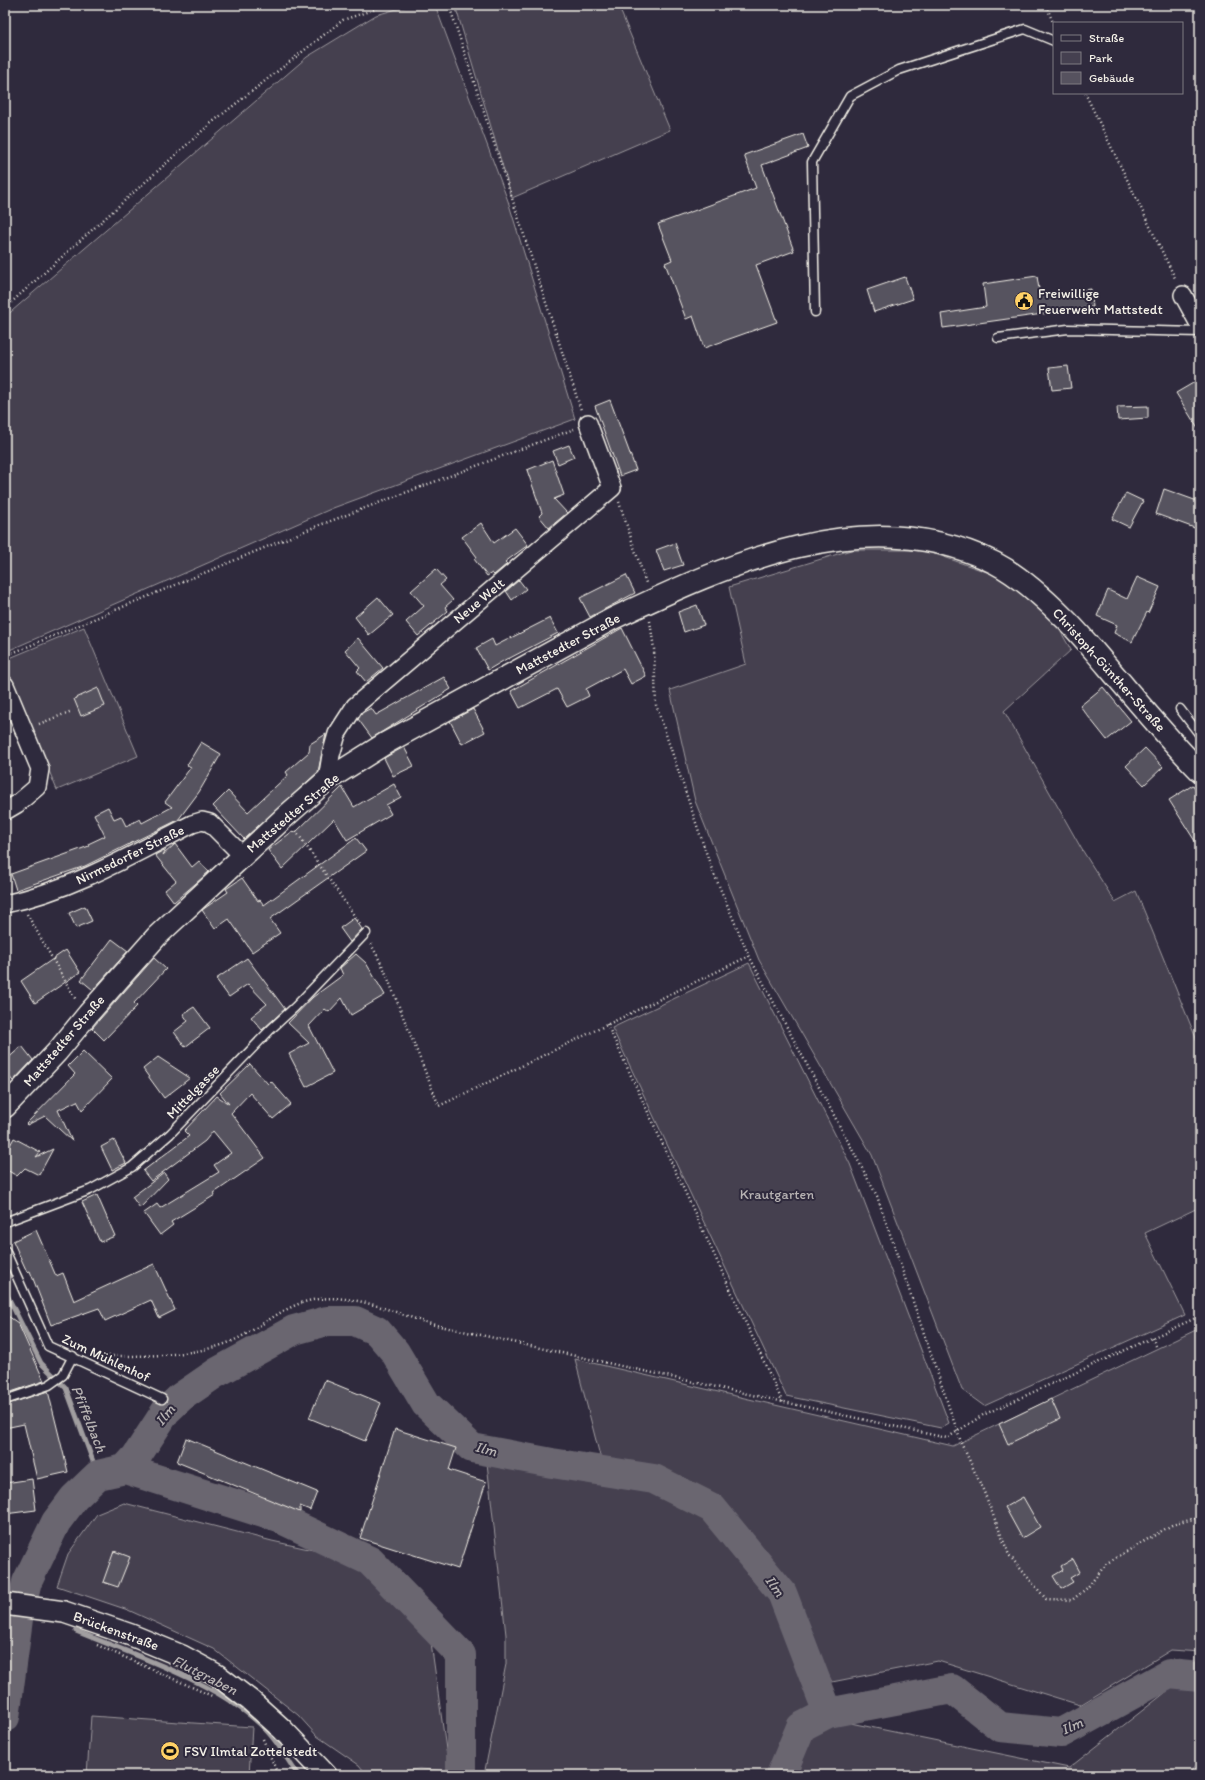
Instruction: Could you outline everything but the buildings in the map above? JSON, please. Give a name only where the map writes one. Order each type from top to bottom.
[{"type":"street","points":[[1183,295],[1200,326]]},
{"type":"street","points":[[588,423],[612,488]]},
{"type":"street","name":"Neue Welt","points":[[327,780],[331,755],[337,734],[355,706],[612,488]]},
{"type":"street","name":"Christoph-Günther-Straße","points":[[649,602],[736,565],[781,550],[828,539],[879,536],[926,540],[963,550],[996,563],[1027,585],[1064,617],[1200,771]]},
{"type":"street","name":"Mattstedter Straße","points":[[5,1108],[57,1052],[88,1014],[158,936],[286,816],[327,780],[392,739],[612,619],[649,602]]},
{"type":"street","points":[[5,685],[40,769],[37,787],[17,804],[5,811]]},
{"type":"street","name":"Nirmsdorfer Straße","points":[[5,904],[23,901],[48,893],[108,867],[192,824],[202,821],[210,823],[243,856]]},
{"type":"street","name":"Brückenstraße","points":[[5,1604],[64,1612],[131,1635],[182,1656],[217,1675],[256,1706],[326,1775]]},
{"type":"lane","points":[[815,312],[812,162],[850,96],[899,70],[1025,29],[1053,41]]},
{"type":"lane","points":[[998,338],[1068,329],[1200,332]]},
{"type":"lane","name":"Christoph-Günther-Straße","points":[[1180,709],[1200,734]]},
{"type":"lane","name":"Mittelgasse","points":[[5,1222],[90,1190],[132,1168],[170,1134],[366,933]]},
{"type":"lane","name":"Zum Mühlenhof","points":[[5,1250],[48,1346],[73,1356],[162,1399]]},
{"type":"lane","points":[[5,1400],[49,1385],[63,1374],[73,1356]]},
{"type":"path","points":[[5,308],[210,124],[343,20],[387,5]]},
{"type":"path","points":[[5,656],[312,528],[588,423],[578,405],[450,5]]},
{"type":"path","points":[[1046,5],[1053,22]]},
{"type":"path","points":[[1085,94],[1183,295]]},
{"type":"path","points":[[612,488],[618,497],[649,602],[654,650],[656,705],[711,867],[749,956],[878,1196],[957,1430],[1009,1555],[1046,1599],[1072,1600],[1087,1588],[1107,1563],[1172,1525],[1200,1517]]},
{"type":"path","points":[[24,730],[72,711]]},
{"type":"path","points":[[286,816],[366,933],[384,969],[439,1106],[749,956]]},
{"type":"path","points":[[23,901],[28,917],[76,1000],[88,1014]]},
{"type":"path","points":[[608,1024],[783,1403]]},
{"type":"path","points":[[73,1356],[138,1355],[206,1350],[231,1341],[288,1308],[319,1299],[356,1300],[430,1324],[947,1438],[957,1430],[983,1415],[1200,1316]]},
{"type":"path","points":[[1152,1338],[1157,1348]]},
{"type":"path","points":[[90,1642],[215,1698]]},
{"type":"path","points":[[263,1738],[278,1775]]},
{"type":"green space","points":[[411,5],[435,5],[508,201],[575,419],[333,508],[5,652],[5,317],[307,57],[376,15]]},
{"type":"green space","points":[[455,5],[618,5],[670,130],[512,198]]},
{"type":"green space","points":[[851,550],[924,550],[1001,577],[1057,625],[1071,650],[1004,711],[1081,848],[1115,902],[1136,891],[1200,1048],[1200,1207],[1145,1233],[1185,1315],[984,1406],[962,1390],[872,1155],[759,960],[695,801],[670,690],[746,664],[729,587]]},
{"type":"green space","points":[[84,627],[138,756],[57,790],[5,665],[5,660]]},
{"type":"green space","name":"Krautgarten","points":[[749,963],[850,1164],[949,1423],[941,1428],[786,1396],[612,1028]]},
{"type":"green space","points":[[1200,1328],[1200,1652],[1171,1650],[1080,1705],[938,1661],[832,1682],[784,1591],[712,1505],[654,1475],[607,1466],[600,1456],[575,1359],[953,1446]]},
{"type":"green space","points":[[486,1454],[550,1467],[653,1482],[709,1511],[778,1595],[822,1712],[798,1724],[777,1775],[484,1775],[506,1664],[506,1635]]},
{"type":"green space","points":[[124,1503],[272,1541],[368,1562],[428,1621],[449,1771],[419,1769],[367,1775],[359,1765],[317,1736],[298,1715],[214,1649],[128,1610],[57,1586],[68,1554],[97,1514]]},
{"type":"green space","points":[[1175,1685],[1200,1692],[1200,1760],[1188,1775],[788,1775],[806,1733],[831,1719],[1069,1768]]},
{"type":"green space","name":"FSV Ilmtal Zottelstedt","points":[[91,1716],[252,1727],[249,1775],[87,1775]]},
{"type":"waterway","name":"Pfiffelbach","points":[[5,1291],[41,1363],[66,1388],[98,1475]]},
{"type":"waterway","name":"Ilm","points":[[125,1469],[136,1457],[166,1411],[181,1397],[216,1373],[294,1330],[327,1321],[355,1321],[377,1331],[395,1352],[426,1404],[472,1448],[552,1463],[654,1479],[712,1508],[782,1593],[828,1713]]},
{"type":"waterway","name":"Ilm","points":[[5,1717],[18,1619],[27,1582],[56,1522],[74,1498],[98,1475],[125,1469],[279,1518],[370,1561],[461,1655],[461,1775]]},
{"type":"waterway","name":"Flutgraben","points":[[76,1631],[152,1661],[228,1699],[250,1715],[268,1732],[298,1775]]},
{"type":"waterway","name":"Ilm","points":[[781,1775],[801,1727],[828,1713],[952,1689],[1000,1727],[1061,1733],[1169,1674],[1200,1677]]},
{"type":"waterway","name":"Flutgraben","points":[[410,1775],[461,1774]]},
{"type":"place","name":"Freiwillige Feuerwehr Mattstedt","points":[[1024,301]]},
{"type":"place","name":"FSV Ilmtal Zottelstedt","points":[[170,1751]]}]
